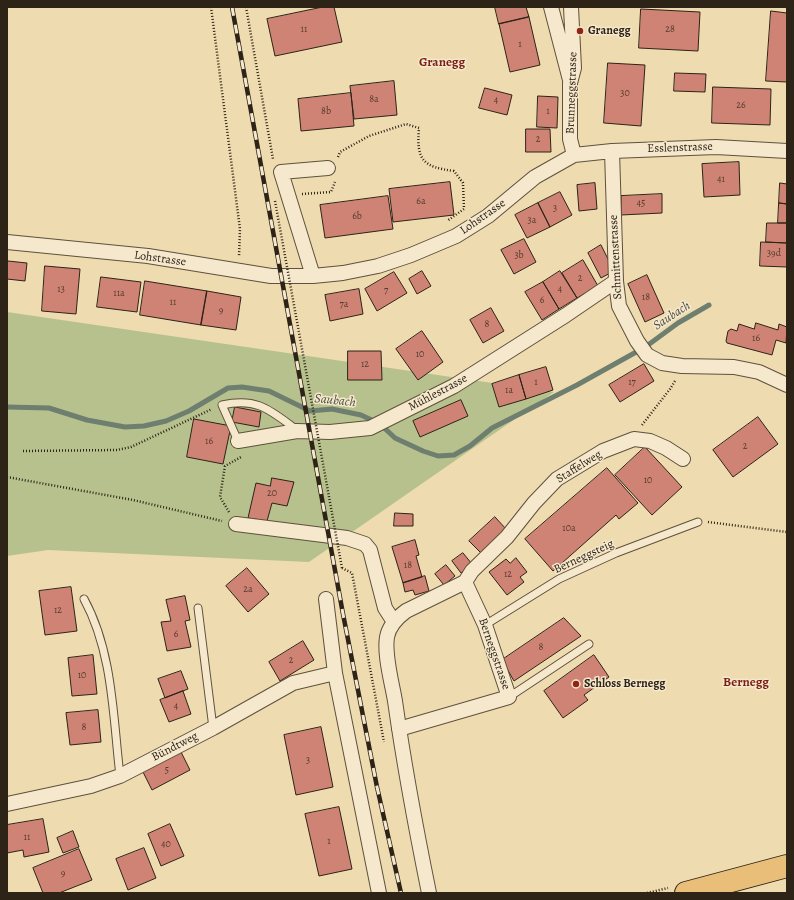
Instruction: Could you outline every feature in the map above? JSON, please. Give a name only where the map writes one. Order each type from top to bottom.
[{"type":"main road","points":[[678,890],[787,866]]},
{"type":"street","points":[[551,7],[570,83]]},
{"type":"street","name":"Brunneggstrasse","points":[[572,7],[574,68],[570,83],[570,139],[574,155]]},
{"type":"street","name":"Esslenstrasse","points":[[574,155],[612,151],[716,147],[787,151]]},
{"type":"street","name":"Schmittenstrasse","points":[[612,151],[616,281],[619,306],[637,341],[648,355],[662,363],[682,366],[734,367],[759,372],[787,385]]},
{"type":"street","name":"Lohstrasse","points":[[7,242],[148,256],[271,276],[313,276],[343,273],[378,266],[442,243],[488,216],[535,177],[574,155]]},
{"type":"street","points":[[313,276],[281,172],[333,170]]},
{"type":"street","name":"Mühlestrasse","points":[[238,441],[297,431],[330,432],[370,428],[454,386],[566,315],[616,281]]},
{"type":"street","points":[[634,439],[650,441],[666,448],[683,459]]},
{"type":"street","name":"Staffelweg","points":[[465,582],[472,571],[507,537],[534,503],[557,479],[604,451],[634,439]]},
{"type":"street","points":[[236,524],[352,539],[365,544],[370,550],[385,608],[394,622]]},
{"type":"street","points":[[429,893],[413,816],[399,729],[387,639],[388,631],[394,622],[406,611],[465,582]]},
{"type":"street","name":"Berneggstrasse","points":[[399,729],[509,697],[485,625],[465,582]]},
{"type":"street","points":[[326,599],[335,673],[379,893]]},
{"type":"street","name":"Bündtweg","points":[[7,804],[91,786],[120,776],[213,728],[293,683],[335,673]]},
{"type":"lane","points":[[238,441],[222,405],[239,401],[268,408],[297,431]]},
{"type":"lane","name":"Berneggsteig","points":[[485,625],[559,579],[616,553],[698,522]]},
{"type":"lane","points":[[84,599],[94,618],[107,664],[120,776]]},
{"type":"lane","points":[[198,608],[213,728]]},
{"type":"lane","points":[[509,697],[589,644]]},
{"type":"path","points":[[211,7],[240,229],[239,271]]},
{"type":"path","points":[[246,7],[272,150]]},
{"type":"path","points":[[288,195],[331,192],[333,170],[340,152],[369,136],[406,124],[419,128],[417,145],[423,160],[434,168],[454,171],[462,183],[464,208],[441,227],[442,243]]},
{"type":"path","points":[[275,200],[342,568],[352,573],[385,748]]},
{"type":"path","points":[[634,439],[642,424],[670,389],[682,366]]},
{"type":"path","points":[[23,450],[116,450],[131,448],[222,405]]},
{"type":"path","points":[[236,524],[220,497],[225,466],[245,455]]},
{"type":"path","points":[[7,477],[133,500],[236,524]]},
{"type":"path","points":[[698,522],[787,532]]},
{"type":"path","points":[[647,893],[678,890]]},
{"type":"green space","points":[[7,312],[554,392],[309,562],[48,550],[7,556]]},
{"type":"building","points":[[323,7],[334,7],[342,42],[275,56],[267,19]]},
{"type":"building","points":[[495,7],[526,7],[529,17],[499,24]]},
{"type":"building","points":[[641,9],[700,12],[698,51],[639,48]]},
{"type":"building","points":[[771,11],[787,13],[787,82],[766,81]]},
{"type":"building","points":[[529,17],[540,65],[510,72],[499,24]]},
{"type":"building","points":[[608,63],[645,65],[641,126],[604,123]]},
{"type":"building","points":[[675,73],[706,74],[705,92],[674,91]]},
{"type":"building","points":[[394,81],[397,115],[354,119],[350,86]]},
{"type":"building","points":[[713,87],[771,89],[770,125],[712,123]]},
{"type":"building","points":[[485,88],[512,95],[507,115],[479,108]]},
{"type":"building","points":[[351,93],[354,126],[301,131],[298,99]]},
{"type":"building","points":[[538,96],[558,97],[557,128],[537,127]]},
{"type":"building","points":[[526,129],[550,129],[551,152],[526,152]]},
{"type":"building","points":[[739,162],[740,195],[704,197],[702,164]]},
{"type":"building","points":[[450,182],[454,215],[393,222],[389,189]]},
{"type":"building","points":[[595,183],[597,209],[579,211],[577,185]]},
{"type":"building","points":[[780,183],[787,184],[787,204],[779,203]]},
{"type":"building","points":[[560,192],[572,215],[550,227],[538,203]]},
{"type":"building","points":[[662,194],[662,213],[621,215],[621,196]]},
{"type":"building","points":[[388,196],[393,229],[325,238],[320,205]]},
{"type":"building","points":[[538,203],[550,227],[527,238],[515,215]]},
{"type":"building","points":[[779,203],[787,204],[787,223],[778,223]]},
{"type":"building","points":[[767,223],[787,223],[787,243],[766,242]]},
{"type":"building","points":[[524,239],[536,262],[514,274],[501,250]]},
{"type":"building","points":[[761,242],[787,243],[787,267],[760,266]]},
{"type":"building","points":[[601,245],[614,271],[601,278],[588,253]]},
{"type":"building","points":[[583,260],[598,286],[577,298],[562,273]]},
{"type":"building","points":[[8,261],[27,263],[25,281],[7,279]]},
{"type":"building","points":[[45,266],[80,269],[76,314],[42,311]]},
{"type":"building","points":[[422,271],[431,286],[417,294],[409,279]]},
{"type":"building","points":[[560,271],[577,298],[559,309],[543,282]]},
{"type":"building","points":[[394,272],[407,293],[377,311],[365,289]]},
{"type":"building","points":[[647,275],[664,313],[645,322],[628,284]]},
{"type":"building","points":[[101,277],[141,282],[137,312],[97,307]]},
{"type":"building","points":[[145,281],[207,291],[201,325],[140,315]]},
{"type":"building","points":[[543,282],[559,309],[542,320],[525,292]]},
{"type":"building","points":[[359,289],[363,314],[330,321],[325,295]]},
{"type":"building","points":[[207,291],[241,297],[236,330],[201,325]]},
{"type":"building","points":[[491,308],[504,331],[483,343],[470,320]]},
{"type":"building","points":[[756,323],[778,330],[779,324],[787,327],[786,343],[776,340],[772,355],[727,343],[728,331],[731,329],[737,331],[739,324],[754,329]]},
{"type":"building","points":[[422,331],[443,362],[418,380],[396,349]]},
{"type":"building","points":[[348,351],[381,351],[382,380],[348,380]]},
{"type":"building","points":[[644,364],[654,381],[620,402],[609,385]]},
{"type":"building","points":[[546,367],[553,390],[526,399],[519,375]]},
{"type":"building","points":[[519,375],[526,399],[499,407],[492,384]]},
{"type":"building","points":[[461,400],[468,416],[420,437],[413,421]]},
{"type":"building","points":[[235,407],[261,412],[259,427],[232,422]]},
{"type":"building","points":[[758,417],[778,444],[733,477],[713,450]]},
{"type":"building","points":[[194,419],[231,426],[223,464],[187,457]]},
{"type":"building","points":[[645,447],[682,487],[652,515],[615,475]]},
{"type":"building","points":[[607,468],[638,503],[619,519],[616,515],[553,571],[525,539]]},
{"type":"building","points":[[272,478],[294,482],[287,506],[272,503],[267,521],[248,518],[256,483],[270,486]]},
{"type":"building","points":[[395,513],[413,514],[413,526],[394,526]]},
{"type":"building","points":[[495,517],[506,529],[481,553],[469,541]]},
{"type":"building","points":[[415,540],[419,555],[416,556],[422,577],[403,583],[392,547]]},
{"type":"building","points":[[463,553],[472,564],[461,573],[452,561]]},
{"type":"building","points":[[516,558],[527,572],[520,577],[524,582],[507,595],[489,572],[506,559],[510,563]]},
{"type":"building","points":[[446,565],[455,576],[444,585],[435,574]]},
{"type":"building","points":[[247,568],[269,594],[248,612],[226,586]]},
{"type":"building","points":[[425,576],[429,591],[415,595],[413,590],[405,592],[403,583]]},
{"type":"building","points":[[71,587],[77,631],[45,635],[39,591]]},
{"type":"building","points":[[185,596],[190,620],[185,621],[191,647],[167,651],[161,622],[171,621],[166,600]]},
{"type":"building","points":[[564,618],[581,636],[514,681],[502,660]]},
{"type":"building","points":[[303,641],[314,660],[280,681],[269,662]]},
{"type":"building","points":[[93,655],[97,694],[72,696],[68,658]]},
{"type":"building","name":"Schloss Bernegg","points":[[594,655],[609,677],[584,695],[588,700],[563,718],[544,691]]},
{"type":"building","points":[[181,671],[188,689],[165,698],[158,679]]},
{"type":"building","points":[[183,691],[191,714],[169,722],[160,700]]},
{"type":"building","points":[[98,710],[101,742],[70,745],[66,713]]},
{"type":"building","points":[[321,727],[333,787],[296,795],[284,735]]},
{"type":"building","points":[[181,752],[190,770],[152,790],[143,772]]},
{"type":"building","points":[[339,807],[352,869],[319,876],[305,814]]},
{"type":"building","points":[[43,819],[49,852],[24,857],[23,850],[7,853],[7,825]]},
{"type":"building","points":[[170,824],[184,856],[161,866],[148,834]]},
{"type":"building","points":[[73,831],[79,847],[63,853],[57,838]]},
{"type":"building","points":[[144,848],[156,878],[128,890],[116,859]]},
{"type":"building","points":[[79,849],[92,880],[59,893],[43,893],[33,868]]},
{"type":"waterway","name":"Saubach","points":[[648,345],[678,323],[709,305]]},
{"type":"waterway","name":"Saubach","points":[[7,407],[49,408],[87,420],[125,427],[144,426],[166,421],[189,411],[228,388],[242,387],[269,391],[310,411],[332,409],[361,415],[380,424],[395,438],[423,451],[438,456],[454,455],[470,446],[492,428],[577,385],[638,351]]},
{"type":"railway","points":[[232,7],[343,614],[377,787],[401,893]]},
{"type":"place","name":"Granegg","points":[[580,31]]},
{"type":"place","name":"Schloss Bernegg","points":[[576,684]]},
{"type":"district","name":"Granegg","points":[[442,63]]},
{"type":"district","name":"Bernegg","points":[[746,683]]}]
